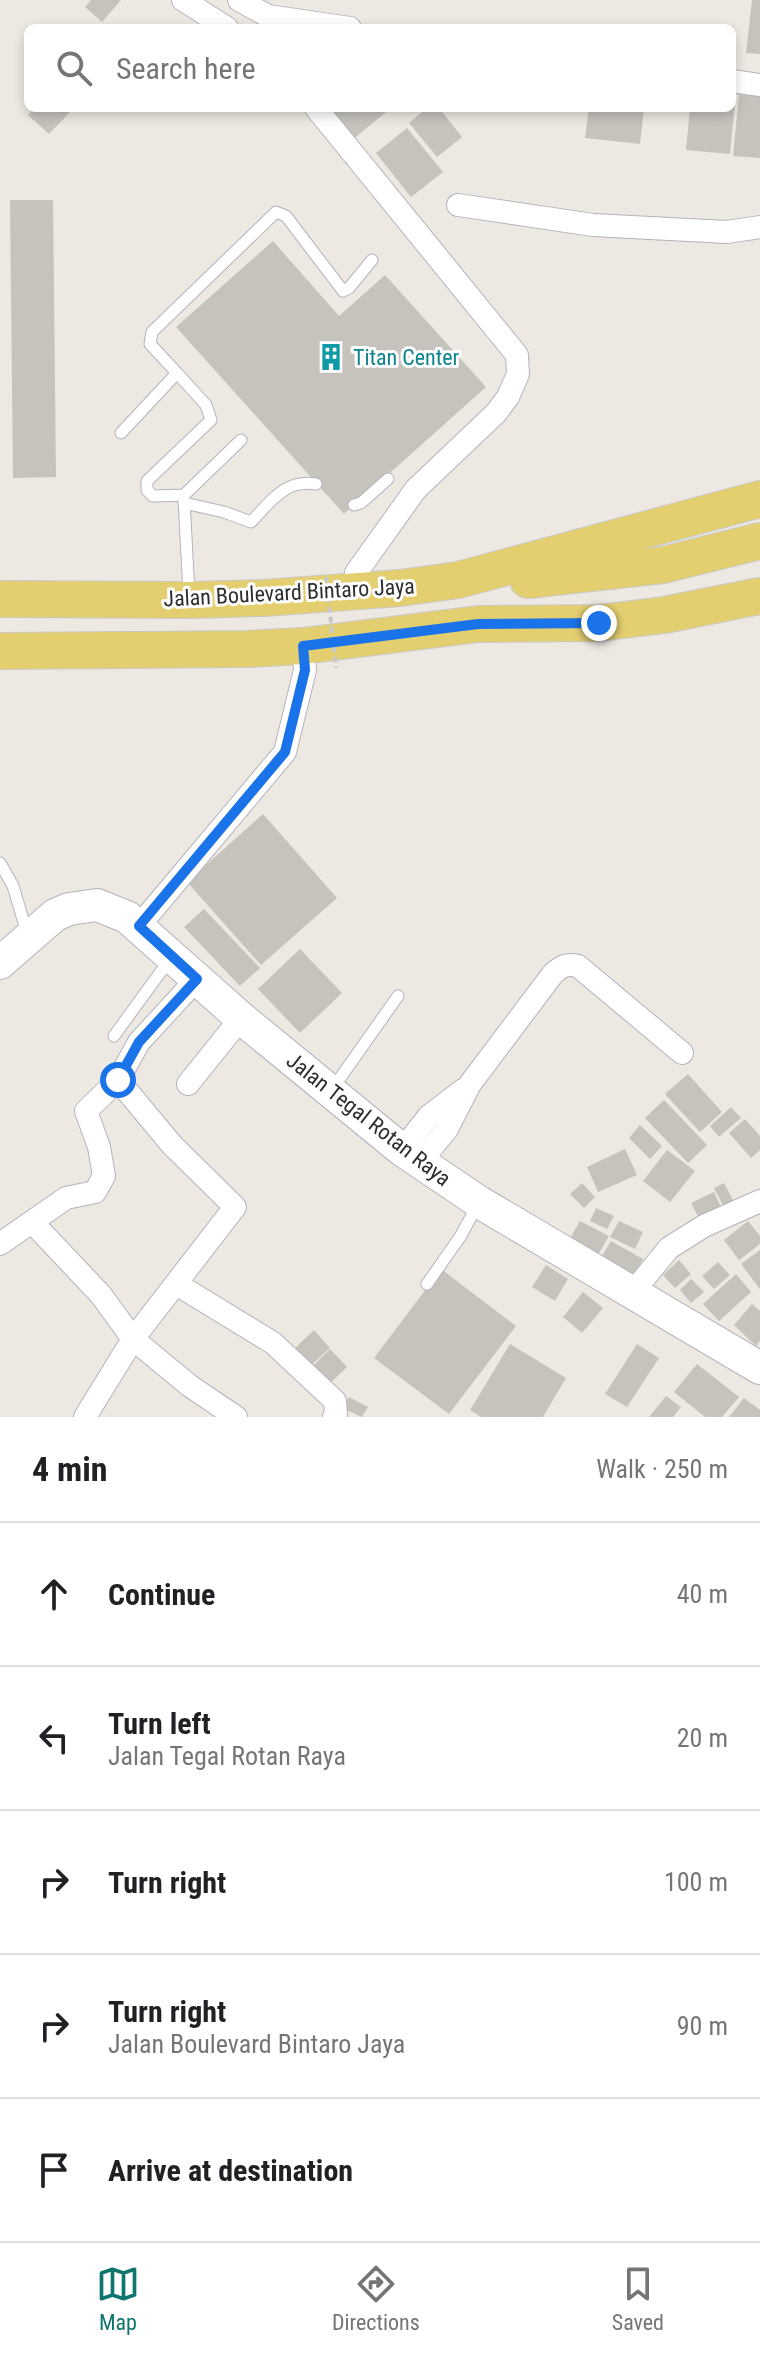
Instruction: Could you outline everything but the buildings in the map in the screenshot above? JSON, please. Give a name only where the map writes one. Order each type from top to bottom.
[{"type":"main road","name":"Jalan Boulevard Bintaro Jaya","points":[[0,599],[190,600],[341,585],[458,580],[760,499]]},
{"type":"main road","points":[[458,580],[534,580],[663,565],[760,541]]},
{"type":"main road","points":[[0,651],[303,646],[478,624],[657,592],[760,566]]},
{"type":"main road","points":[[478,624],[599,623],[664,615],[760,596]]},
{"type":"main road","name":"Jalan Tegal Rotan Raya","points":[[0,963],[55,915],[85,905],[97,905],[116,912],[139,926],[241,1018],[411,1156],[479,1202],[760,1368]]},
{"type":"street","points":[[183,0],[221,24]]},
{"type":"street","points":[[239,0],[268,16],[323,24]]},
{"type":"street","points":[[736,82],[760,85]]},
{"type":"street","points":[[319,112],[517,355],[518,374],[508,397],[496,413],[416,489],[356,573],[341,585]]},
{"type":"street","points":[[458,205],[593,225],[727,232],[760,227]]},
{"type":"street","points":[[139,926],[285,752],[305,670],[303,646]]},
{"type":"street","points":[[411,1156],[447,1129],[470,1084],[561,967],[570,964],[578,966],[682,1053]]},
{"type":"street","points":[[0,1244],[66,1198],[95,1192],[104,1176],[99,1147],[86,1111],[118,1080],[139,1042],[197,979]]},
{"type":"street","points":[[188,1084],[241,1018]]},
{"type":"street","points":[[85,1417],[133,1339],[235,1207],[172,1145],[118,1080]]},
{"type":"street","points":[[632,1293],[669,1248],[704,1226],[760,1201]]},
{"type":"street","points":[[32,1222],[101,1295],[133,1339],[190,1386],[236,1417]]},
{"type":"street","points":[[177,1283],[273,1343],[335,1401],[334,1417]]},
{"type":"lane","points":[[316,484],[299,481],[275,496],[251,522],[184,499],[153,496],[147,490],[147,481],[211,420],[206,405],[150,344],[152,332],[276,212],[286,216],[343,291],[372,260]]},
{"type":"lane","points":[[121,433],[177,373]]},
{"type":"lane","points":[[190,600],[184,499],[241,440]]},
{"type":"lane","points":[[354,505],[361,503],[388,479]]},
{"type":"lane","points":[[0,863],[13,886],[29,939]]},
{"type":"lane","points":[[114,1036],[172,955]]},
{"type":"lane","points":[[330,1091],[398,996]]},
{"type":"lane","points":[[427,1284],[460,1237],[479,1202]]},
{"type":"path","points":[[336,668],[341,585]]},
{"type":"place","name":"Titan Center","points":[[331,357]]},
{"type":"route","points":[[118,1080],[139,1042],[197,979],[139,926],[285,752],[305,670],[303,646],[478,624],[599,623]]}]
